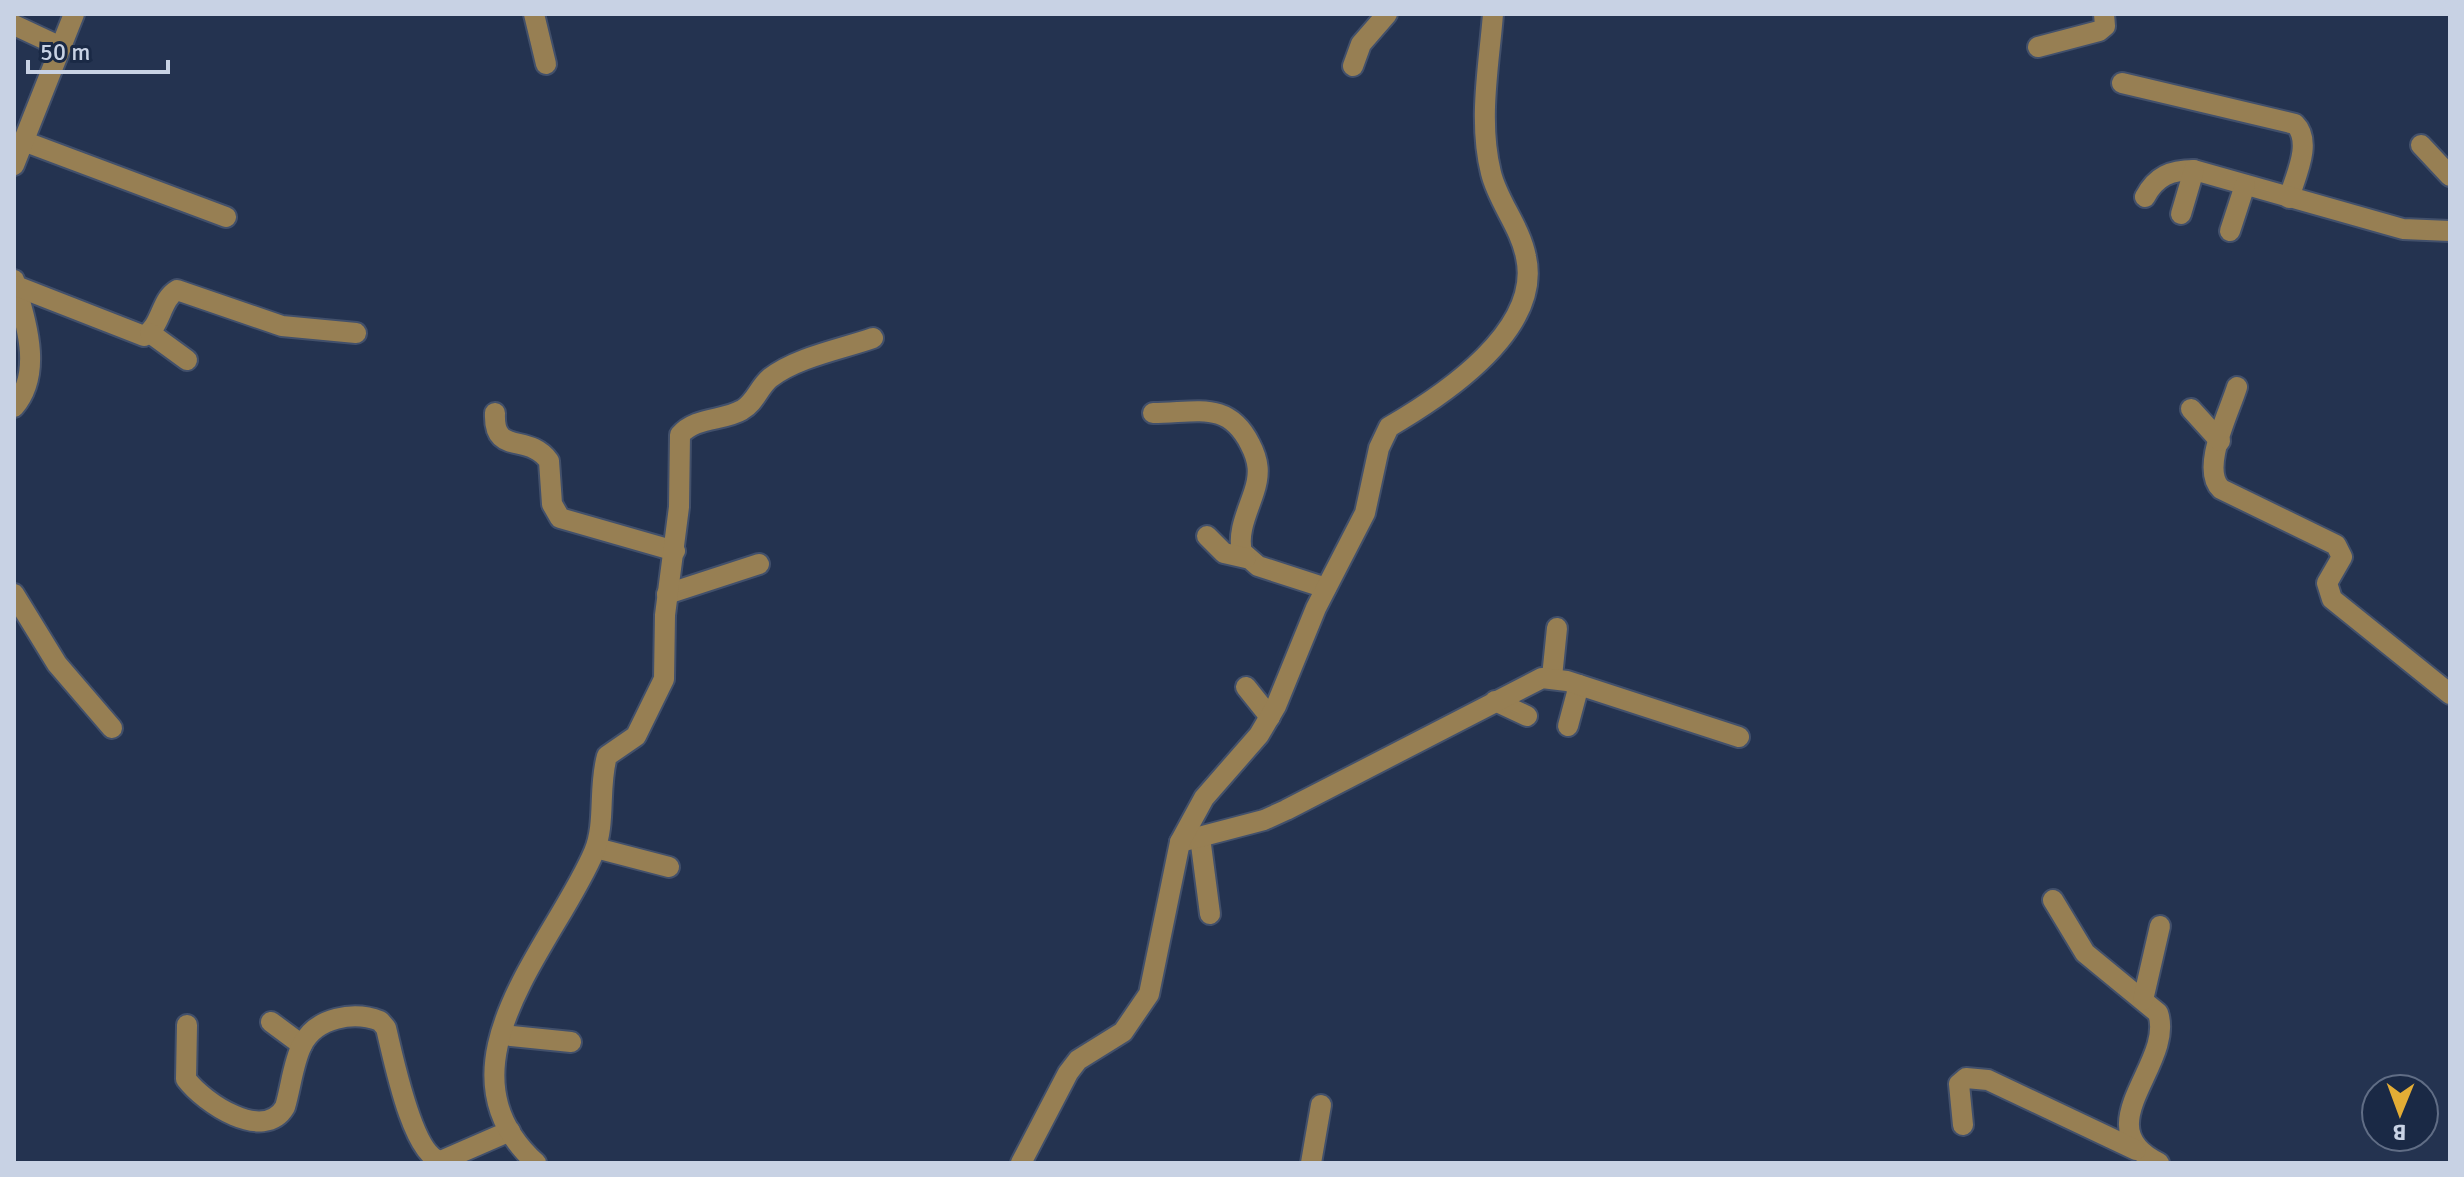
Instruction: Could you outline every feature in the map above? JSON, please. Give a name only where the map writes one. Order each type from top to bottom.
[{"type":"street","points":[[14,165],[74,14]]},
{"type":"street","points":[[534,14],[546,64]]},
{"type":"street","points":[[1021,1163],[1068,1073],[1078,1060],[1123,1032],[1149,994],[1204,798],[1259,735],[1270,717],[1326,588],[1365,513],[1379,448],[1389,427],[1461,380],[1504,334],[1525,302],[1529,282],[1526,257],[1511,213],[1491,173],[1487,141],[1485,107],[1493,14]]},
{"type":"street","points":[[2038,47],[2099,31],[2105,26],[2104,14]]},
{"type":"street","points":[[1353,66],[1361,44],[1379,16]]},
{"type":"street","points":[[14,25],[61,47]]},
{"type":"street","points":[[2122,83],[2295,124],[2302,133],[2304,144],[2289,198]]},
{"type":"street","points":[[23,141],[226,217]]},
{"type":"street","points":[[2421,145],[2450,176]]},
{"type":"street","points":[[2145,197],[2152,184],[2170,172],[2194,170],[2403,229],[2450,231]]},
{"type":"street","points":[[2181,214],[2194,170]]},
{"type":"street","points":[[2230,231],[2245,185]]},
{"type":"street","points":[[15,283],[141,336],[150,333],[168,298],[177,290],[282,326],[356,333]]},
{"type":"street","points":[[14,407],[24,395],[33,365],[15,283]]},
{"type":"street","points":[[150,333],[187,360]]},
{"type":"street","points":[[536,1163],[523,1152],[510,1131],[497,1100],[494,1075],[513,993],[596,848],[607,756],[636,736],[664,679],[667,594],[675,551],[680,435],[687,427],[739,412],[750,405],[768,380],[782,371],[873,338]]},
{"type":"street","points":[[2237,387],[2210,470],[2217,486],[2336,545],[2342,557],[2327,583],[2332,599],[2450,694]]},
{"type":"street","points":[[2191,409],[2220,441]]},
{"type":"street","points":[[495,413],[494,428],[499,438],[533,446],[549,461],[552,504],[560,518],[675,551]]},
{"type":"street","points":[[1153,413],[1223,413],[1242,427],[1257,456],[1259,473],[1241,533],[1246,558]]},
{"type":"street","points":[[1207,536],[1224,553],[1246,558],[1258,566],[1326,588]]},
{"type":"street","points":[[667,594],[759,564]]},
{"type":"street","points":[[14,594],[57,664],[112,728]]},
{"type":"street","points":[[1552,677],[1557,628]]},
{"type":"street","points":[[1190,840],[1286,810],[1495,701],[1552,677],[1739,737]]},
{"type":"street","points":[[1568,726],[1579,685]]},
{"type":"street","points":[[1246,687],[1270,717]]},
{"type":"street","points":[[1495,701],[1511,712],[1527,716]]},
{"type":"street","points":[[1190,840],[1210,914]]},
{"type":"street","points":[[596,848],[669,867]]},
{"type":"street","points":[[2053,900],[2085,953],[2158,1013],[2161,1022],[2130,1123],[2129,1137],[2136,1150]]},
{"type":"street","points":[[2143,1000],[2160,926]]},
{"type":"street","points":[[187,1025],[186,1079],[226,1110],[254,1122],[275,1119],[283,1112],[302,1045],[334,1018],[356,1016],[380,1021],[386,1028],[421,1144],[433,1160],[439,1162],[510,1131]]},
{"type":"street","points":[[271,1022],[302,1045]]},
{"type":"street","points":[[502,1035],[571,1042]]},
{"type":"street","points":[[1963,1125],[1959,1084],[1975,1078],[2002,1086],[2159,1163]]},
{"type":"street","points":[[1311,1163],[1321,1105]]}]
